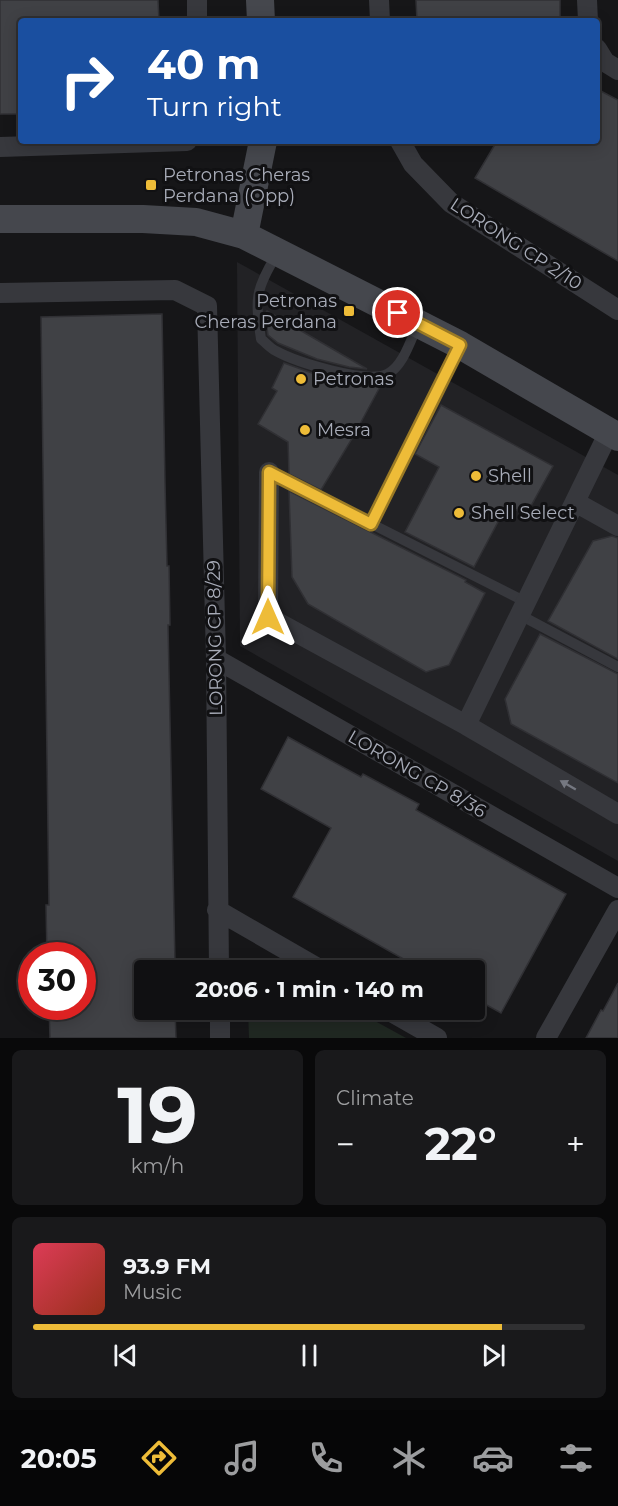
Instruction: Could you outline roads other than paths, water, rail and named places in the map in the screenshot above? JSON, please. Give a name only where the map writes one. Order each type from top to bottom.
[{"type":"street","points":[[197,0],[197,18]]},
{"type":"street","points":[[260,0],[261,18]]},
{"type":"street","points":[[379,0],[380,18]]},
{"type":"street","points":[[587,0],[588,18]]},
{"type":"street","points":[[600,54],[605,62],[618,70]]},
{"type":"street","points":[[0,147],[94,144]]},
{"type":"street","points":[[244,235],[261,144]]},
{"type":"street","name":"LORONG CP 2/10","points":[[402,144],[413,164],[451,203],[618,310]]},
{"type":"street","points":[[0,219],[143,219],[196,222],[244,235],[460,345],[614,435],[575,502],[466,725]]},
{"type":"street","name":"LORONG CP 8/29","points":[[0,293],[175,290],[207,306],[216,659],[219,960]]},
{"type":"street","points":[[269,472],[268,617],[466,725],[618,814]]},
{"type":"street","points":[[575,502],[618,526]]},
{"type":"street","name":"LORONG CP 8/36","points":[[216,659],[618,888]]},
{"type":"street","points":[[217,910],[304,960]]},
{"type":"street","points":[[546,1038],[618,910]]},
{"type":"street","points":[[219,1020],[220,1038]]},
{"type":"street","points":[[406,1020],[437,1038]]},
{"type":"lane","points":[[279,251],[264,275],[258,291],[257,314],[261,339],[274,350],[327,369],[373,377],[386,375],[400,362],[418,324]]},
{"type":"lane","points":[[371,524],[460,345]]},
{"type":"lane","points":[[269,472],[371,524],[523,608],[618,667]]},
{"type":"place","name":"Petronas Cheras Perdana (Opp)","points":[[151,185]]},
{"type":"place","name":"Petronas Cheras Perdana","points":[[349,311]]},
{"type":"place","name":"Petronas","points":[[301,379]]},
{"type":"place","name":"Mesra","points":[[305,430]]},
{"type":"place","name":"Shell","points":[[476,476]]},
{"type":"place","name":"Shell Select","points":[[459,513]]}]
